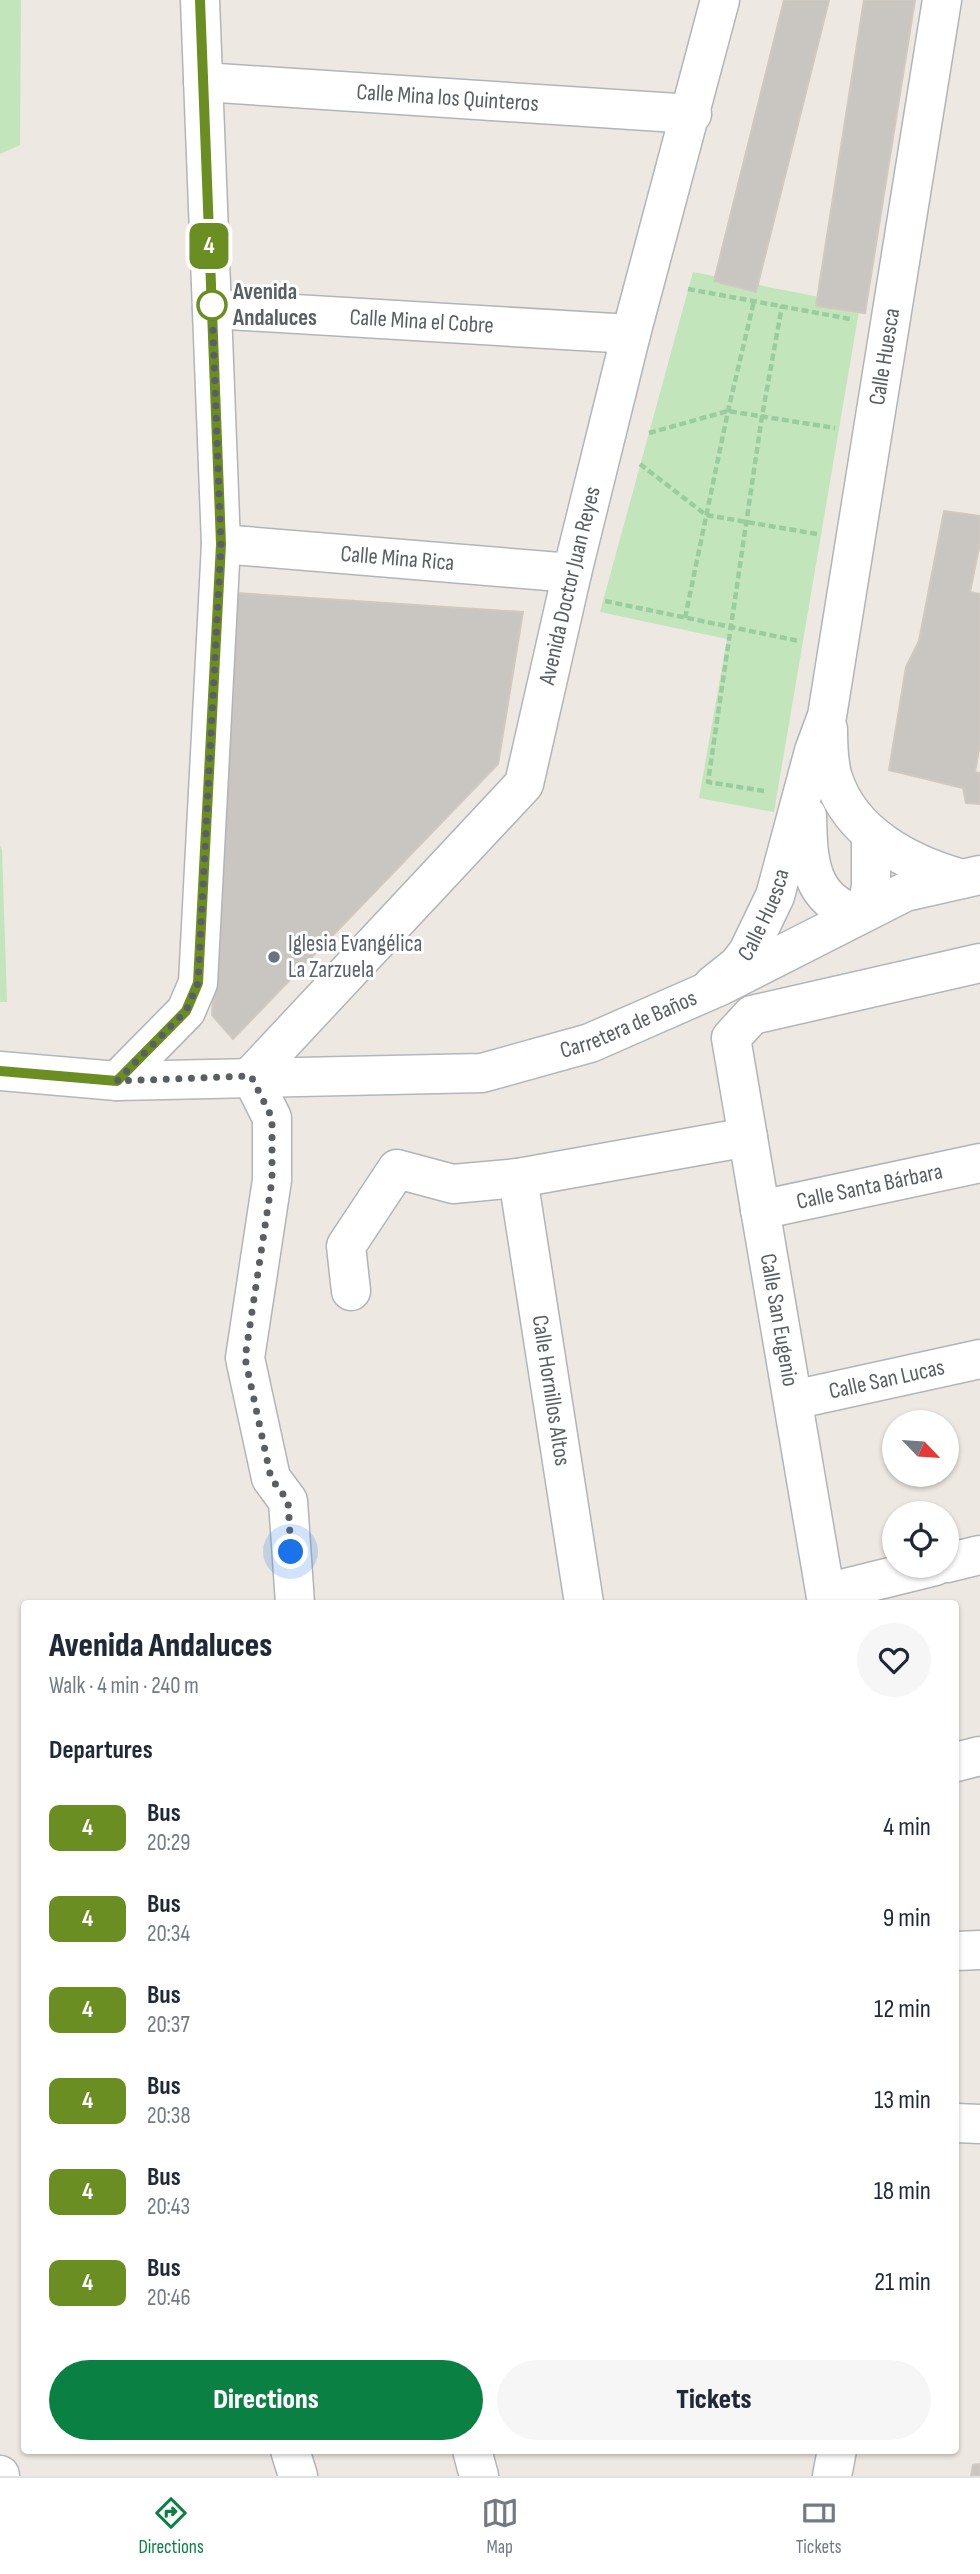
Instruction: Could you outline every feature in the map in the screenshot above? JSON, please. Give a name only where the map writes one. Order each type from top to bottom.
[{"type":"street","points":[[117,1081],[186,1011],[198,983],[221,544],[200,0]]},
{"type":"street","name":"Avenida Doctor Juan Reyes","points":[[251,1076],[524,784],[572,573],[631,334],[692,114],[720,0]]},
{"type":"street","name":"Calle Huesca","points":[[701,994],[738,965],[757,937],[775,896],[827,716],[942,0]]},
{"type":"street","name":"Calle Mina los Quinteros","points":[[203,82],[692,114]]},
{"type":"street","name":"Calle Mina el Cobre","points":[[212,309],[631,334]]},
{"type":"street","name":"Calle Mina Rica","points":[[221,544],[572,573]]},
{"type":"street","name":"Calle Huesca","points":[[827,716],[833,777],[853,815],[880,842],[917,863],[971,877]]},
{"type":"street","name":"Calle Huesca","points":[[808,776],[808,845],[813,876],[834,905],[862,913]]},
{"type":"street","points":[[862,913],[871,887],[871,834]]},
{"type":"street","name":"Carretera de Baños","points":[[0,1071],[117,1081],[482,1073],[590,1043],[701,994],[905,892],[971,877]]},
{"type":"street","name":"Calle San Eugenio","points":[[826,1598],[731,1038],[752,1015],[980,964]]},
{"type":"street","points":[[251,1076],[272,1118],[272,1180],[245,1358],[271,1478],[288,1501],[295,1600]]},
{"type":"street","points":[[351,1291],[346,1246],[397,1169],[453,1184],[518,1178],[748,1138]]},
{"type":"street","name":"Calle Santa Bárbara","points":[[760,1210],[980,1163]]},
{"type":"street","name":"Calle Hornillos Altos","points":[[518,1178],[584,1600]]},
{"type":"street","name":"Calle San Lucas","points":[[793,1400],[980,1359]]},
{"type":"street","points":[[959,1560],[980,1555]]},
{"type":"street","points":[[826,1598],[894,1578]]},
{"type":"street","points":[[959,1761],[980,1756]]},
{"type":"street","points":[[959,1951],[980,1950]]},
{"type":"street","points":[[959,2123],[980,2124]]},
{"type":"street","points":[[291,2454],[298,2476]]},
{"type":"street","points":[[473,2454],[479,2476]]},
{"type":"street","points":[[832,2476],[836,2454]]},
{"type":"path","points":[[688,289],[858,321]]},
{"type":"path","points":[[685,618],[754,301]]},
{"type":"path","points":[[766,791],[708,782],[762,416],[782,306]]},
{"type":"path","points":[[649,433],[728,411],[840,428]]},
{"type":"path","points":[[640,464],[706,515],[821,535]]},
{"type":"path","points":[[603,601],[804,641]]},
{"type":"green space","points":[[0,0],[21,0],[20,145],[0,154]]},
{"type":"green space","points":[[693,272],[860,305],[774,812],[699,798],[727,639],[600,612]]},
{"type":"green space","points":[[0,845],[2,850],[7,1002],[0,1002]]},
{"type":"building","points":[[784,0],[829,0],[756,292],[714,281]]},
{"type":"building","points":[[864,0],[915,0],[865,313],[816,306]]},
{"type":"building","points":[[944,511],[980,516],[980,543],[970,592],[980,594],[980,744],[975,772],[980,773],[980,804],[966,803],[963,788],[889,770],[906,667],[919,641]]},
{"type":"building","points":[[237,593],[523,612],[498,764],[233,1039],[212,1015]]},
{"type":"building","points":[[980,2464],[980,2476],[971,2476],[973,2465]]},
{"type":"bus line","name":"4","points":[[0,1071],[117,1081],[186,1011],[198,983],[221,544],[200,0]]},
{"type":"place","name":"Avenida Andaluces","points":[[212,305]]},
{"type":"place","name":"Iglesia Evangélica La Zarzuela","points":[[274,957]]},
{"type":"route","points":[[212,305],[221,544],[198,983],[186,1011],[117,1081],[251,1076],[272,1118],[272,1180],[245,1358],[271,1478],[288,1501],[291,1552]]}]
